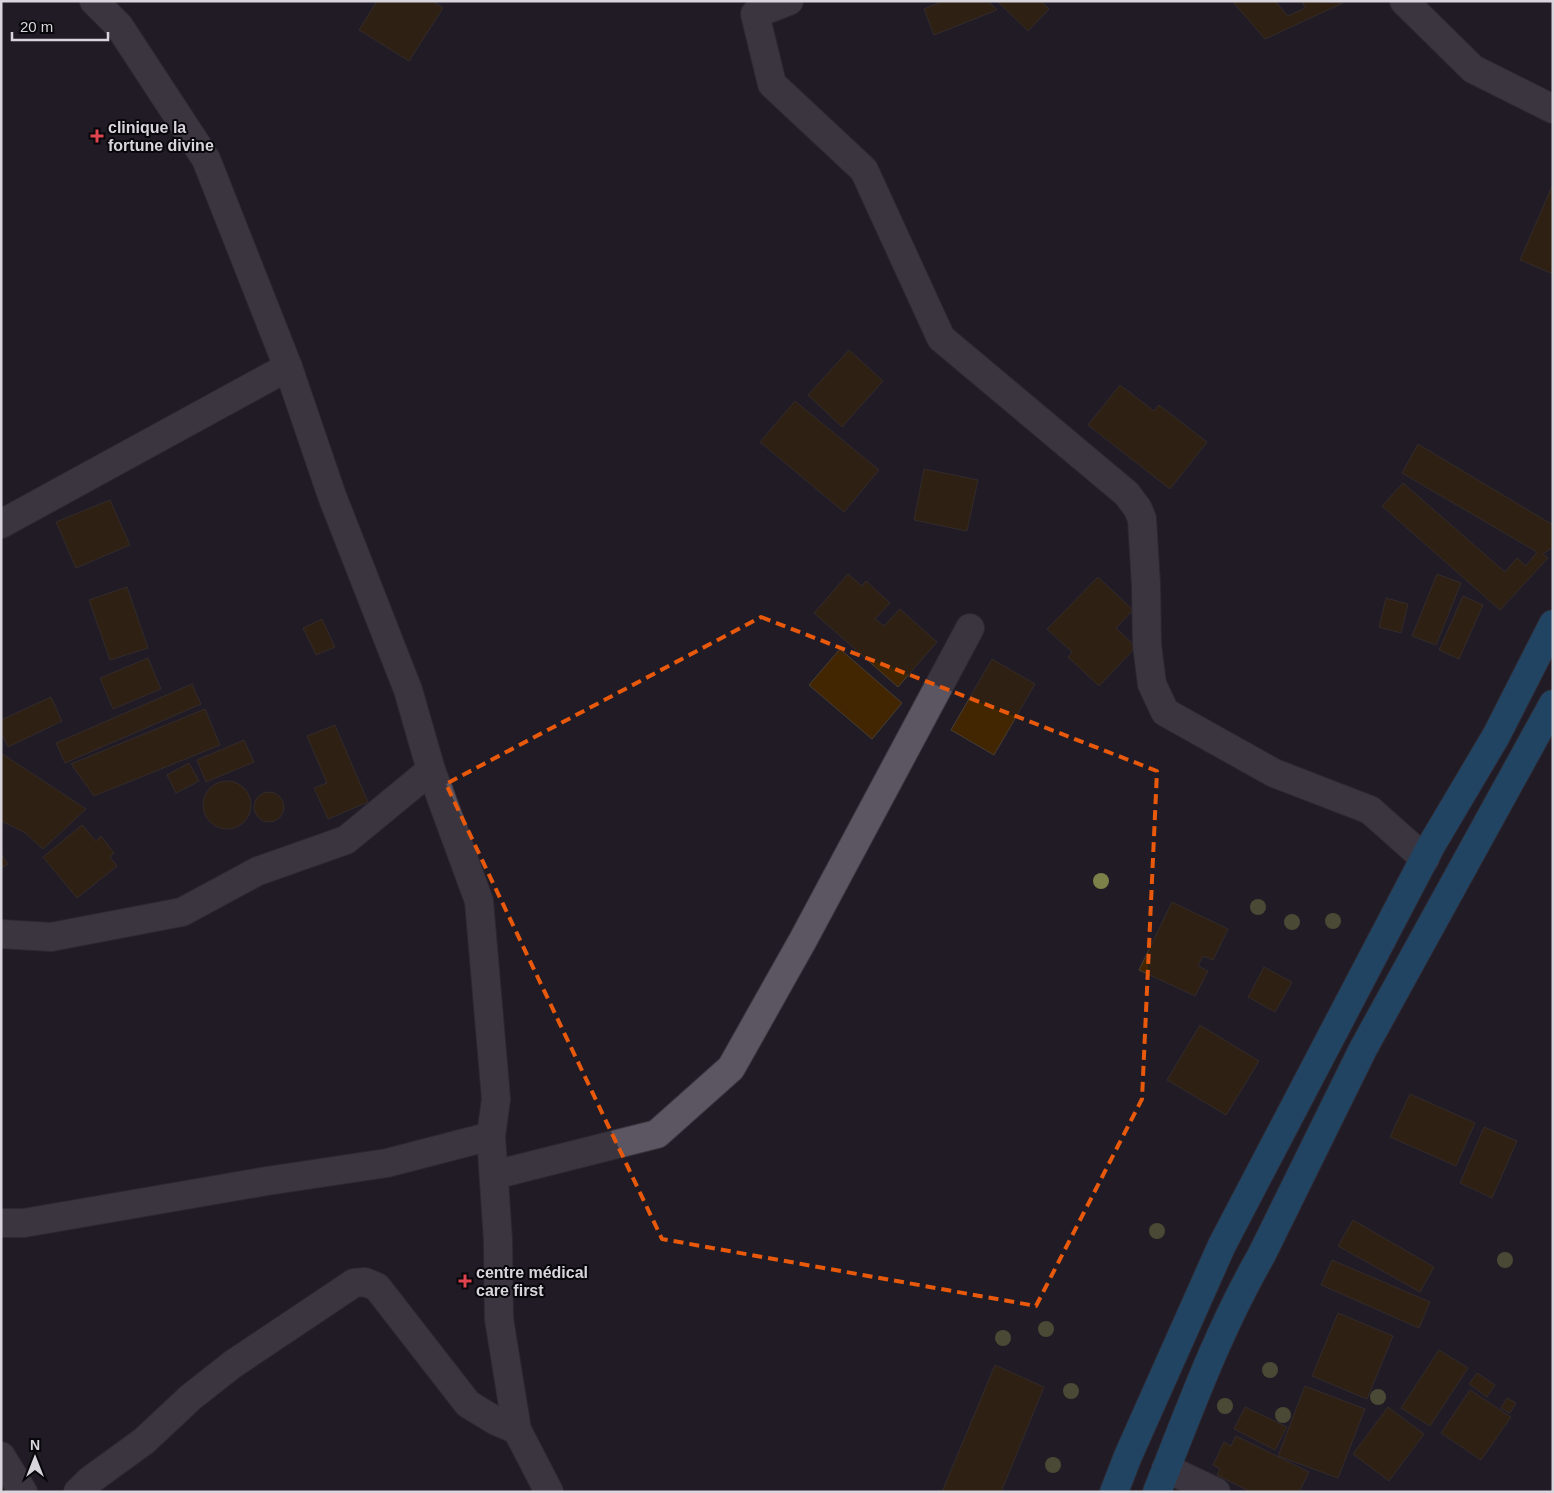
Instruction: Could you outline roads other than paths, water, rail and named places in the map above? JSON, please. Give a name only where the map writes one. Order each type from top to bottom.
[{"type":"main road","points":[[1114,1492],[1128,1456],[1222,1245],[1425,859],[1496,736],[1553,624]]},
{"type":"main road","points":[[1162,1480],[1217,1340],[1363,1049],[1553,704]]},
{"type":"street","points":[[94,1],[119,26],[206,160],[288,368],[332,496],[408,690],[431,770],[479,901],[496,1099],[491,1136],[498,1241],[499,1319],[517,1430],[549,1492]]},
{"type":"street","points":[[789,1],[754,14],[772,84],[864,170],[941,338],[1127,494],[1138,509],[1142,519],[1146,585],[1146,645],[1152,684],[1165,712],[1274,773],[1370,810],[1425,859]]},
{"type":"street","points":[[1404,1],[1472,69],[1553,109]]},
{"type":"street","points":[[1,524],[288,368]]},
{"type":"street","points":[[494,1175],[657,1134],[731,1068],[808,931],[970,628]]},
{"type":"street","points":[[1,934],[51,937],[182,912],[258,871],[346,840],[431,770]]},
{"type":"street","points":[[1,1223],[24,1223],[258,1182],[387,1163],[491,1136]]},
{"type":"street","points":[[78,1492],[89,1481],[144,1440],[191,1397],[233,1364],[354,1283],[365,1282],[376,1287],[468,1404],[496,1421],[517,1430]]},
{"type":"street","points":[[1,1456],[23,1492]]},
{"type":"street","points":[[1162,1480],[1216,1492]]},
{"type":"place","name":"clinique la fortune divine","points":[[97,136]]},
{"type":"place","name":"centre médical care first","points":[[465,1281]]}]
